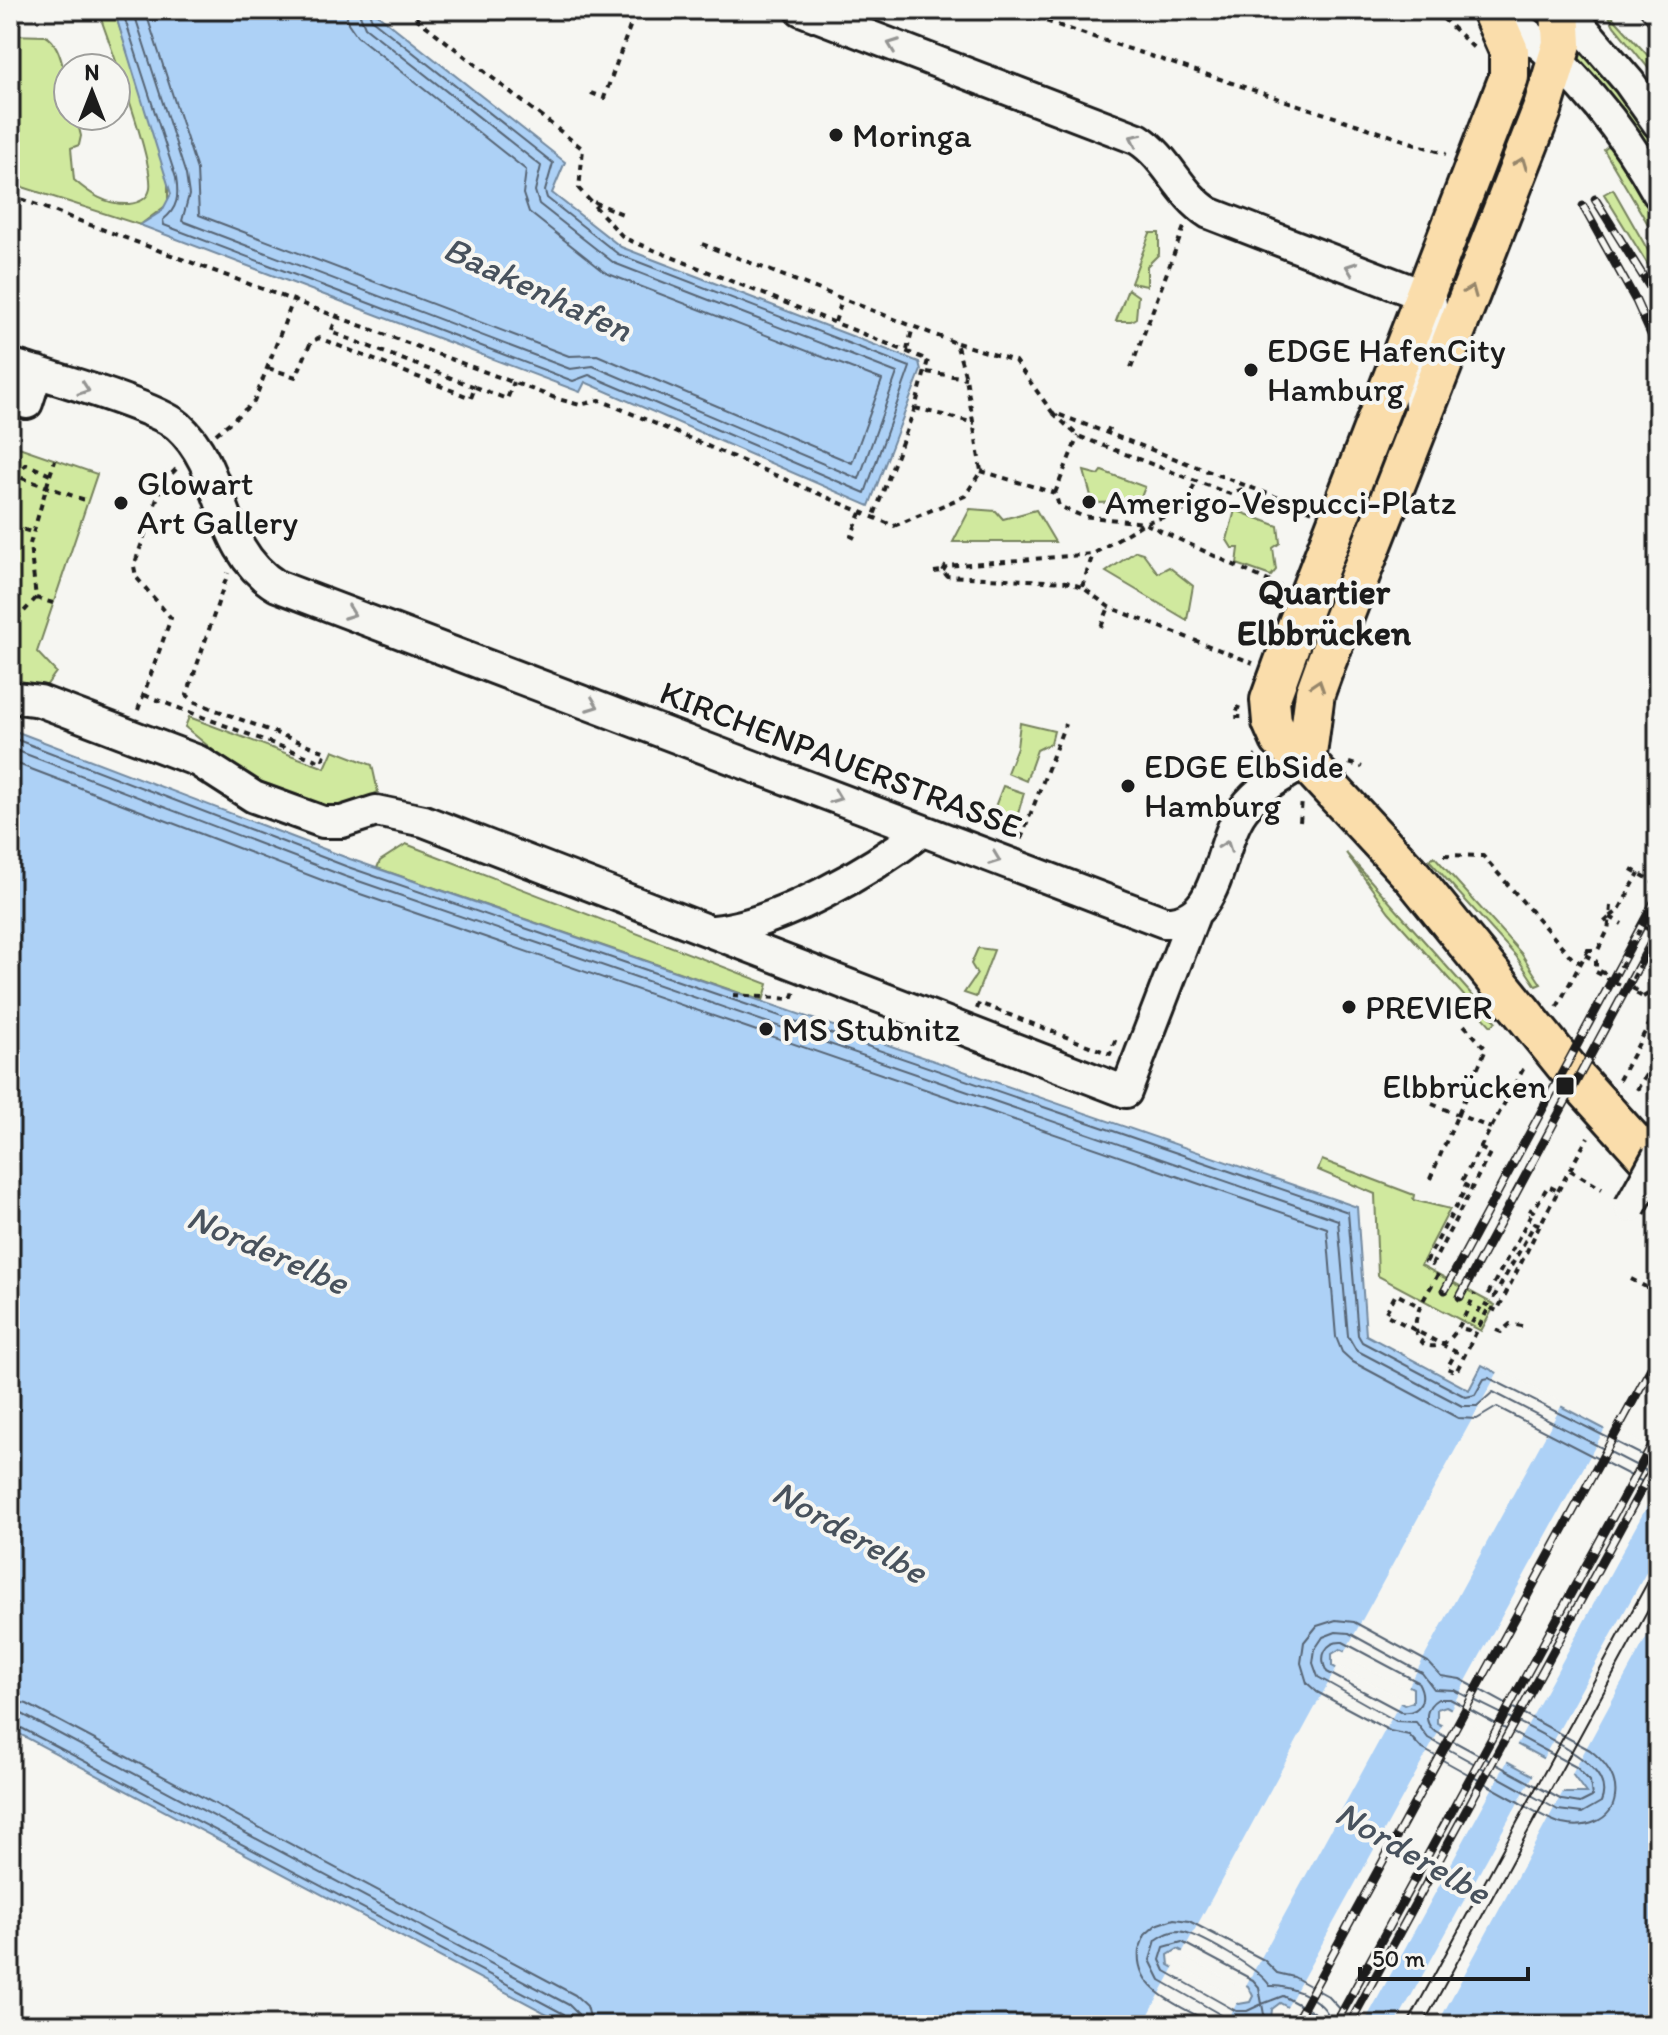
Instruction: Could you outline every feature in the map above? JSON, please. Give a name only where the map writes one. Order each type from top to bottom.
[{"type":"main road","points":[[1494,10],[1509,51],[1495,66],[1472,177],[1270,700],[1270,717],[1280,740],[1306,762],[1423,888],[1574,1076],[1658,1169]]},
{"type":"main road","points":[[1306,762],[1315,693],[1542,110],[1558,32]]},
{"type":"street","points":[[801,10],[1138,139],[1155,150],[1192,202],[1209,213],[1425,295],[1431,304],[1415,349],[1421,415]]},
{"type":"street","points":[[1494,10],[1587,43],[1610,59],[1658,123]]},
{"type":"street","points":[[1495,66],[1520,58],[1558,32]]},
{"type":"street","points":[[1558,32],[1658,193]]},
{"type":"street","points":[[1542,110],[1566,105],[1590,108],[1609,116]]},
{"type":"street","points":[[1472,177],[1501,215]]},
{"type":"street","points":[[23,368],[27,403]]},
{"type":"street","name":"KIRCHENPAUERSTRASSE","points":[[23,368],[177,425],[198,450],[240,552],[251,567],[277,586],[1164,922],[1184,920],[1194,915]]},
{"type":"street","points":[[10,697],[40,701],[143,739],[207,765],[254,797],[333,824],[376,811],[409,816],[1126,1092],[1194,915],[1205,903],[1241,813],[1270,783],[1306,762]]},
{"type":"street","points":[[709,932],[750,927],[774,916],[878,862],[922,831]]},
{"type":"street","points":[[1630,1207],[1658,1156]]},
{"type":"path","points":[[406,10],[583,149],[579,189],[624,238],[928,360],[915,408],[873,518]]},
{"type":"path","points":[[591,93],[604,98],[636,10]]},
{"type":"path","points":[[1012,10],[1330,117],[1428,145]]},
{"type":"path","points":[[1434,10],[1495,66]]},
{"type":"path","points":[[10,170],[16,147],[17,122]]},
{"type":"path","points":[[10,195],[580,405],[600,400],[894,526],[965,496],[981,471],[975,423],[956,343]]},
{"type":"path","points":[[590,201],[625,215]]},
{"type":"path","points":[[1131,368],[1180,236]]},
{"type":"path","points":[[702,244],[913,327],[1015,361],[1052,412],[1078,436],[1230,494],[1250,487]]},
{"type":"path","points":[[217,433],[251,406],[294,298]]},
{"type":"path","points":[[835,322],[842,300]]},
{"type":"path","points":[[338,314],[331,332],[507,399],[514,382]]},
{"type":"path","points":[[907,350],[913,327]]},
{"type":"path","points":[[267,368],[296,377],[311,342],[319,338],[471,398],[475,387]]},
{"type":"path","points":[[927,372],[966,378]]},
{"type":"path","points":[[915,408],[975,423]]},
{"type":"path","points":[[1052,412],[1315,512]]},
{"type":"path","points":[[1107,433],[1111,423]]},
{"type":"path","points":[[1078,436],[1055,493],[1059,506],[1082,516],[1144,523],[1195,545],[1246,574],[1285,589]]},
{"type":"path","points":[[10,606],[20,616],[36,598],[30,544],[55,460]]},
{"type":"path","points":[[12,475],[26,464],[50,475]]},
{"type":"path","points":[[149,680],[171,618],[136,577],[134,566],[162,484],[182,464]]},
{"type":"path","points":[[981,471],[1055,493]]},
{"type":"path","points":[[12,475],[88,501]]},
{"type":"path","points":[[10,534],[16,510],[12,475]]},
{"type":"path","points":[[943,571],[946,566],[1093,554],[1144,523],[1183,511],[1196,481]]},
{"type":"path","points":[[855,538],[851,536],[861,513]]},
{"type":"path","points":[[11,525],[34,533]]},
{"type":"path","points":[[1082,587],[1093,554]]},
{"type":"path","points":[[144,695],[322,762],[326,752],[195,702],[187,695],[229,571]]},
{"type":"path","points":[[934,572],[943,571]]},
{"type":"path","points":[[943,571],[947,576],[1066,582],[1082,587],[1109,607],[1256,664]]},
{"type":"path","points":[[36,598],[53,603]]},
{"type":"path","points":[[1101,627],[1109,607]]},
{"type":"path","points":[[1019,845],[1065,724]]},
{"type":"path","points":[[1444,855],[1483,856],[1572,958],[1581,963]]},
{"type":"path","points":[[1631,869],[1658,884]]},
{"type":"path","points":[[1600,926],[1619,910],[1639,873]]},
{"type":"path","points":[[1611,978],[1658,898]]},
{"type":"path","points":[[1590,946],[1587,950],[1598,950],[1608,930],[1611,906]]},
{"type":"path","points":[[1610,917],[1622,924]]},
{"type":"path","points":[[1630,988],[1657,932],[1642,926]]},
{"type":"path","points":[[1585,955],[1596,961],[1598,971],[1611,978],[1643,995],[1653,991],[1658,994]]},
{"type":"path","points":[[733,995],[792,999],[798,986]]},
{"type":"path","points":[[1463,1017],[1469,1011]]},
{"type":"path","points":[[1430,1179],[1486,1049],[1464,1025]]},
{"type":"path","points":[[1637,1090],[1658,1054]]},
{"type":"path","points":[[1432,1104],[1491,1128]]},
{"type":"path","points":[[1480,1148],[1490,1153],[1478,1182],[1432,1265],[1426,1262],[1467,1186],[1461,1183],[1480,1148]]},
{"type":"path","points":[[1570,1170],[1602,1189]]},
{"type":"path","points":[[1464,1329],[1468,1330],[1483,1303],[1497,1311],[1540,1228],[1558,1191],[1548,1186],[1531,1210],[1488,1294],[1494,1297],[1535,1223],[1540,1228]]},
{"type":"path","points":[[1631,1279],[1646,1287],[1658,1264]]},
{"type":"path","points":[[1438,1274],[1415,1320],[1415,1332],[1425,1345],[1436,1347],[1448,1342],[1475,1294]]},
{"type":"path","points":[[1415,1304],[1396,1294],[1385,1314],[1456,1352],[1447,1368],[1456,1372],[1489,1307]]},
{"type":"path","points":[[1496,1330],[1501,1332],[1510,1324],[1522,1326]]},
{"type":"green space","points":[[98,10],[114,10],[127,52],[113,52]]},
{"type":"green space","points":[[1606,10],[1658,68],[1658,80],[1614,26]]},
{"type":"green space","points":[[10,35],[46,36],[57,50],[52,52],[52,132],[80,132],[79,145],[71,148],[74,180],[92,194],[121,204],[141,201],[148,195],[150,180],[132,109],[132,66],[168,179],[168,204],[140,225],[10,183]]},
{"type":"green space","points":[[1577,51],[1608,81],[1654,140],[1659,156],[1658,169],[1599,84],[1574,55]]},
{"type":"green space","points":[[1610,145],[1658,225],[1658,241],[1604,150]]},
{"type":"green space","points":[[1613,189],[1658,268],[1658,281],[1604,194]]},
{"type":"green space","points":[[1150,233],[1159,233],[1159,254],[1147,266],[1147,286],[1131,283]]},
{"type":"green space","points":[[1128,289],[1138,296],[1136,318],[1116,321]]},
{"type":"green space","points":[[10,444],[97,474],[37,652],[56,672],[46,686],[10,682]]},
{"type":"green space","points":[[1084,471],[1099,475],[1102,471],[1145,487],[1139,502],[1093,503]]},
{"type":"green space","points":[[970,509],[996,511],[1003,519],[1036,510],[1055,542],[953,542]]},
{"type":"green space","points":[[1235,510],[1278,526],[1280,543],[1273,548],[1276,570],[1271,576],[1237,564],[1239,548],[1232,548],[1227,540]]},
{"type":"green space","points":[[1136,551],[1143,553],[1158,573],[1169,567],[1193,586],[1187,620],[1106,572]]},
{"type":"green space","points":[[189,717],[325,768],[333,750],[372,765],[378,792],[333,814],[249,780],[185,727]]},
{"type":"green space","points":[[1020,723],[1054,731],[1051,743],[1037,750],[1026,781],[1007,773],[1017,747]]},
{"type":"green space","points":[[1003,786],[1024,793],[1015,824],[991,817]]},
{"type":"green space","points":[[406,844],[768,984],[763,1001],[377,868],[380,861]]},
{"type":"green space","points":[[1346,853],[1496,1022],[1491,1026],[1389,912]]},
{"type":"green space","points":[[1434,856],[1521,953],[1541,984],[1536,986],[1516,956],[1429,860]]},
{"type":"green space","points":[[978,948],[994,950],[976,997],[964,993],[977,974],[971,964]]},
{"type":"green space","points":[[1322,1160],[1414,1195],[1413,1200],[1450,1209],[1421,1265],[1495,1305],[1481,1331],[1378,1276],[1375,1194],[1318,1170]]},
{"type":"water","name":"Baakenhafen","points":[[114,10],[372,10],[565,162],[552,193],[621,247],[919,362],[921,370],[869,506],[585,382],[580,392],[140,225],[162,211],[171,194],[132,68],[132,52],[127,52]]},
{"type":"water","name":"Norderelbe","points":[[10,729],[350,859],[1357,1207],[1366,1335],[1469,1390],[1482,1365],[1658,1457],[1658,2025],[1319,2025],[1280,2003],[1272,2009],[1271,2019],[1282,2025],[568,2025],[10,1729]],"holes":[[[1340,1649],[1413,1688],[1413,1702],[1404,1705],[1332,1666],[1332,1654]],[[1446,1706],[1572,1774],[1586,1793],[1565,1793],[1437,1723],[1437,1709]],[[1178,1949],[1248,1986],[1253,1996],[1250,2002],[1239,2004],[1169,1965],[1168,1955]]]},
{"type":"pier","points":[[1499,1370],[1563,1403],[1407,1689],[1343,1655]]},
{"type":"pier","points":[[1607,1425],[1658,1452],[1658,1486],[1515,1748],[1449,1712]]},
{"type":"pier","points":[[1658,1551],[1658,1616],[1570,1778],[1541,1762]]},
{"type":"pier","points":[[1338,1665],[1402,1699],[1244,1989],[1181,1955]]},
{"type":"pier","points":[[1444,1722],[1509,1758],[1363,2025],[1311,2025],[1285,2011]]},
{"type":"pier","points":[[1535,1772],[1565,1788],[1437,2025],[1395,2025]]},
{"type":"pier","points":[[1176,1964],[1239,1999],[1225,2025],[1143,2025]]},
{"type":"tram line","points":[[1407,2025],[1658,1563]]},
{"type":"tram line","points":[[1423,2025],[1658,1592]]},
{"type":"railway","points":[[1642,10],[1658,30]]},
{"type":"railway","points":[[1595,199],[1658,300]]},
{"type":"railway","points":[[1583,206],[1636,301],[1658,350]]},
{"type":"railway","points":[[1445,1290],[1658,895]]},
{"type":"railway","points":[[1460,1297],[1658,930]]},
{"type":"railway","points":[[1294,2025],[1658,1355]]},
{"type":"railway","points":[[1335,2025],[1658,1434]]},
{"type":"railway","points":[[1349,2025],[1658,1459]]},
{"type":"place","name":"Moringa","points":[[836,135]]},
{"type":"place","name":"EDGE HafenCity Hamburg","points":[[1251,370]]},
{"type":"place","name":"Amerigo-Vespucci-Platz","points":[[1089,502]]},
{"type":"place","name":"Glowart Art Gallery","points":[[121,503]]},
{"type":"place","name":"EDGE ElbSide Hamburg","points":[[1128,786]]},
{"type":"place","name":"PREVIER","points":[[1349,1007]]},
{"type":"place","name":"MS Stubnitz","points":[[766,1029]]},
{"type":"place","name":"Elbbrücken","points":[[1565,1086]]},
{"type":"district","name":"Quartier Elbbrücken","points":[[1324,612]]}]
